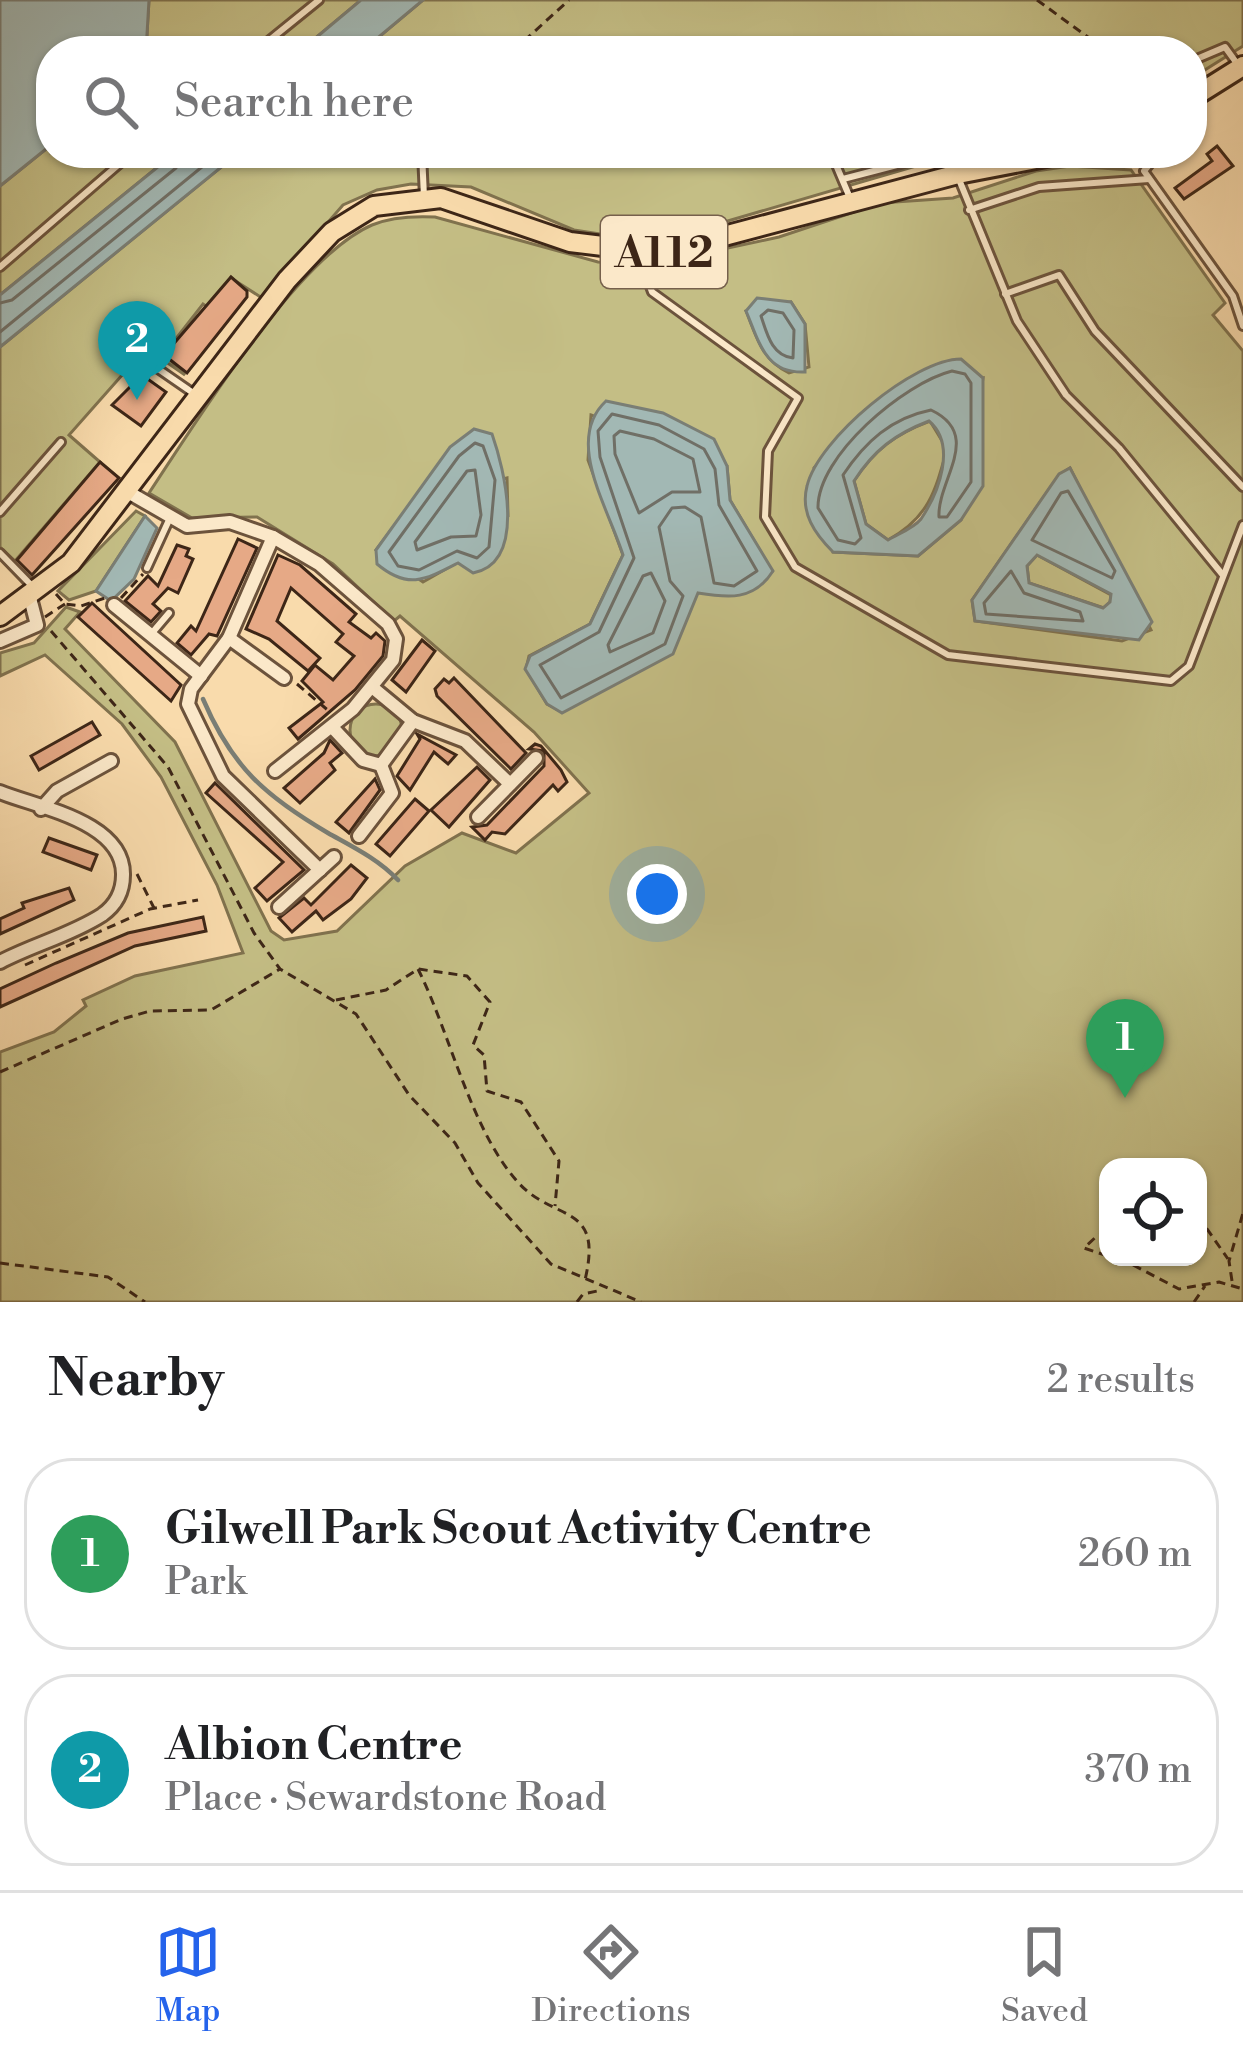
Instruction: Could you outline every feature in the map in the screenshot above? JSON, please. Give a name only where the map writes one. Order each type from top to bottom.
[{"type":"main road","points":[[1207,89],[1241,67]]},
{"type":"main road","name":"A112","points":[[0,616],[38,591],[103,528],[266,305],[332,232],[374,206],[424,197],[462,203],[570,242],[638,254],[717,240],[989,168]]},
{"type":"street","points":[[128,492],[169,520],[199,527],[230,522],[273,537],[319,564],[388,624],[397,649],[372,687],[335,724],[275,771]]},
{"type":"street","points":[[273,537],[229,638],[201,676],[188,704],[223,776],[320,870]]},
{"type":"street","points":[[0,641],[31,631],[40,619],[38,591]]},
{"type":"street","points":[[114,605],[201,676]]},
{"type":"street","points":[[229,638],[284,678]]},
{"type":"street","points":[[372,687],[413,722],[465,741],[510,784]]},
{"type":"street","points":[[381,764],[413,722]]},
{"type":"street","points":[[335,724],[363,760],[381,764]]},
{"type":"street","points":[[478,817],[536,758]]},
{"type":"street","points":[[41,809],[58,791],[112,761]]},
{"type":"street","points":[[359,836],[392,793],[381,764]]},
{"type":"street","points":[[0,792],[110,840],[123,860],[120,894],[104,914],[0,962]]},
{"type":"street","points":[[279,907],[334,857]]},
{"type":"lane","points":[[275,36],[320,0]]},
{"type":"lane","points":[[1207,55],[1225,47],[1241,67]]},
{"type":"lane","points":[[0,267],[115,168]]},
{"type":"lane","points":[[423,168],[424,197]]},
{"type":"lane","points":[[838,168],[851,201]]},
{"type":"lane","points":[[843,179],[885,168]]},
{"type":"lane","points":[[1146,168],[1149,179],[1238,296],[1243,326]]},
{"type":"lane","points":[[958,174],[1005,294],[1066,395],[1119,448],[1222,574]]},
{"type":"lane","points":[[969,210],[1039,187],[1149,179]]},
{"type":"lane","points":[[638,254],[652,292],[799,398],[768,451],[765,517],[795,566],[948,655],[1171,682],[1189,666],[1243,525]]},
{"type":"lane","points":[[1005,294],[1059,275],[1095,331],[1243,488]]},
{"type":"lane","points":[[115,339],[197,396]]},
{"type":"lane","points":[[0,512],[61,442]]},
{"type":"lane","points":[[147,568],[169,520]]},
{"type":"lane","points":[[0,553],[38,591]]},
{"type":"lane","points":[[150,635],[169,613]]},
{"type":"path","points":[[529,36],[569,0]]},
{"type":"path","points":[[1037,0],[1086,36]]},
{"type":"path","points":[[38,591],[65,604],[81,606],[104,597],[114,605],[147,568]]},
{"type":"path","points":[[65,604],[40,619],[168,767],[254,933],[280,969],[356,1014],[409,1095],[455,1143],[478,1183],[551,1264],[641,1302]]},
{"type":"path","points":[[284,678],[308,692],[335,724]]},
{"type":"path","points":[[137,874],[154,908]]},
{"type":"path","points":[[24,964],[154,908],[198,900]]},
{"type":"path","points":[[0,1072],[122,1019],[150,1011],[211,1010],[280,969]]},
{"type":"path","points":[[336,1000],[386,990],[418,969],[467,976],[490,1002],[473,1046],[484,1055],[487,1091],[520,1102],[559,1161],[555,1206]]},
{"type":"path","points":[[418,969],[498,1156],[520,1186],[583,1222],[592,1248],[584,1281]]},
{"type":"path","points":[[1229,1261],[1243,1213]]},
{"type":"path","points":[[1207,1229],[1229,1261],[1233,1283]]},
{"type":"path","points":[[1099,1239],[1084,1249],[1099,1253]]},
{"type":"path","points":[[0,1263],[92,1273],[146,1302]]},
{"type":"path","points":[[1135,1266],[1179,1289],[1233,1283],[1243,1289]]},
{"type":"path","points":[[1194,1302],[1206,1285]]},
{"type":"path","points":[[577,1302],[584,1294],[604,1290]]},
{"type":"shaded area","points":[[149,0],[361,0],[318,36],[147,36]]},
{"type":"shaded area","points":[[423,0],[1243,0],[1243,46],[1207,69],[1207,36],[380,36]]},
{"type":"shaded area","points":[[36,157],[36,168],[157,168],[0,295],[0,186]]},
{"type":"shaded area","points":[[220,168],[909,168],[673,237],[626,238],[574,230],[471,187],[411,184],[377,190],[343,205],[262,298],[231,278],[225,319],[203,304],[164,354],[185,375],[146,348],[69,435],[100,462],[15,561],[0,547],[0,347]]},
{"type":"shaded area","points":[[1056,168],[1131,170],[1225,303],[1213,315],[1243,351],[1243,1302],[0,1302],[0,1052],[54,1032],[86,1006],[83,1000],[135,976],[243,953],[217,885],[161,777],[122,724],[45,655],[0,676],[0,653],[34,643],[66,607],[80,612],[65,629],[175,742],[271,931],[284,940],[337,931],[405,866],[462,833],[516,853],[589,793],[534,732],[400,616],[394,621],[333,564],[257,517],[192,518],[149,493],[220,386],[281,306],[343,243],[372,225],[435,217],[598,262],[649,265],[779,237],[881,203],[953,198]],"holes":[[[791,302],[805,324],[809,367],[789,373],[761,347],[746,311]],[[983,378],[961,520],[918,556],[833,552],[814,468],[865,410]],[[591,415],[727,466],[730,500],[772,571],[698,593],[617,682],[562,712],[547,704],[526,669],[529,656],[590,624],[623,555],[588,460]],[[1070,468],[1151,630],[1122,641],[975,621],[972,600],[1059,475]],[[507,478],[508,516],[458,562],[423,582],[376,550],[412,502]]]},
{"type":"shaded area","points":[[930,421],[947,449],[938,479],[921,513],[888,540],[866,524],[854,481],[886,444]]},
{"type":"shaded area","points":[[136,511],[145,516],[96,591],[69,600],[58,591]]},
{"type":"shaded area","points":[[1037,555],[1111,595],[1110,602],[1104,608],[1029,583],[1027,566]]},
{"type":"shaded area","points":[[376,704],[395,711],[402,730],[395,749],[376,756],[357,749],[350,730],[357,711]]},
{"type":"water","points":[[0,0],[149,0],[147,36],[36,36],[36,157],[0,186]]},
{"type":"water","points":[[361,0],[423,0],[380,36],[318,36]]},
{"type":"water","points":[[157,168],[220,168],[0,347],[0,295]]},
{"type":"water","points":[[757,298],[791,302],[805,324],[805,372],[781,368],[765,354],[746,311]]},
{"type":"water","points":[[961,359],[983,378],[983,486],[961,520],[918,556],[833,552],[807,514],[805,496],[815,467],[870,405],[941,363]],"holes":[[[929,421],[944,455],[934,496],[918,522],[888,540],[866,524],[854,481],[869,460],[896,438]]]},
{"type":"water","points":[[606,401],[663,413],[714,439],[727,466],[730,500],[773,571],[749,592],[730,596],[698,593],[673,654],[562,713],[547,704],[525,669],[530,656],[590,624],[623,555],[589,454],[594,417]]},
{"type":"water","points":[[474,429],[492,434],[502,469],[508,512],[501,552],[490,566],[473,573],[458,563],[417,580],[388,572],[377,564],[376,550],[450,447]]},
{"type":"water","points":[[1070,468],[1152,622],[1139,640],[975,621],[972,600],[1059,474]],"holes":[[[1037,555],[1111,594],[1103,608],[1029,583],[1027,566]]]},
{"type":"water","points":[[145,516],[157,528],[134,579],[111,601],[96,591]]},
{"type":"building","points":[[1217,146],[1233,166],[1184,199],[1175,188],[1207,168],[1212,161],[1207,154]]},
{"type":"building","points":[[231,277],[247,291],[247,297],[187,373],[164,355]]},
{"type":"building","points":[[142,375],[166,392],[141,426],[112,405]]},
{"type":"building","points":[[100,462],[119,478],[32,575],[17,560]]},
{"type":"building","points":[[238,539],[257,548],[217,636],[209,634],[191,655],[177,643],[191,626],[196,631]]},
{"type":"building","points":[[177,545],[189,549],[186,556],[193,559],[178,593],[168,588],[153,604],[161,611],[151,622],[125,601],[148,576],[158,586]]},
{"type":"building","points":[[278,555],[300,565],[356,614],[349,622],[371,638],[376,633],[385,641],[383,656],[355,690],[298,739],[289,728],[323,702],[302,681],[315,665],[333,680],[354,656],[336,642],[343,634],[291,588],[277,621],[320,658],[308,671],[269,639],[246,629]]},
{"type":"building","points":[[92,603],[181,685],[171,701],[78,617]]},
{"type":"building","points":[[422,640],[435,651],[406,692],[392,680]]},
{"type":"building","points":[[454,678],[526,753],[511,769],[437,696],[435,689],[444,679],[449,683]]},
{"type":"building","points":[[92,722],[100,735],[39,770],[31,756]]},
{"type":"building","points":[[417,734],[456,755],[448,764],[434,752],[410,790],[397,776],[420,739]]},
{"type":"building","points":[[330,740],[342,753],[330,763],[335,770],[300,803],[284,788],[324,753]]},
{"type":"building","points":[[541,746],[567,782],[558,791],[553,785],[505,834],[492,832],[485,840],[472,827],[487,825],[544,766],[544,751],[529,749]]},
{"type":"building","points":[[477,767],[490,780],[449,827],[431,810]]},
{"type":"building","points":[[375,779],[380,790],[349,833],[336,822]]},
{"type":"building","points":[[215,783],[304,870],[267,901],[255,888],[283,862],[206,793]]},
{"type":"building","points":[[415,799],[429,811],[390,856],[376,844]]},
{"type":"building","points":[[49,838],[97,855],[91,870],[43,852]]},
{"type":"building","points":[[351,865],[367,878],[351,899],[323,920],[316,911],[292,932],[279,918],[304,898],[311,905]]},
{"type":"building","points":[[69,888],[74,900],[0,934],[0,919],[24,908],[22,903]]},
{"type":"building","points":[[203,917],[206,931],[135,946],[0,1007],[0,989],[56,963],[128,933]]},
{"type":"waterway","points":[[203,699],[239,762],[268,792],[398,880]]},
{"type":"place","name":"Albion Centre","points":[[137,400]]},
{"type":"place","name":"Gilwell Park Scout Activity Centre","points":[[1125,1098]]}]
